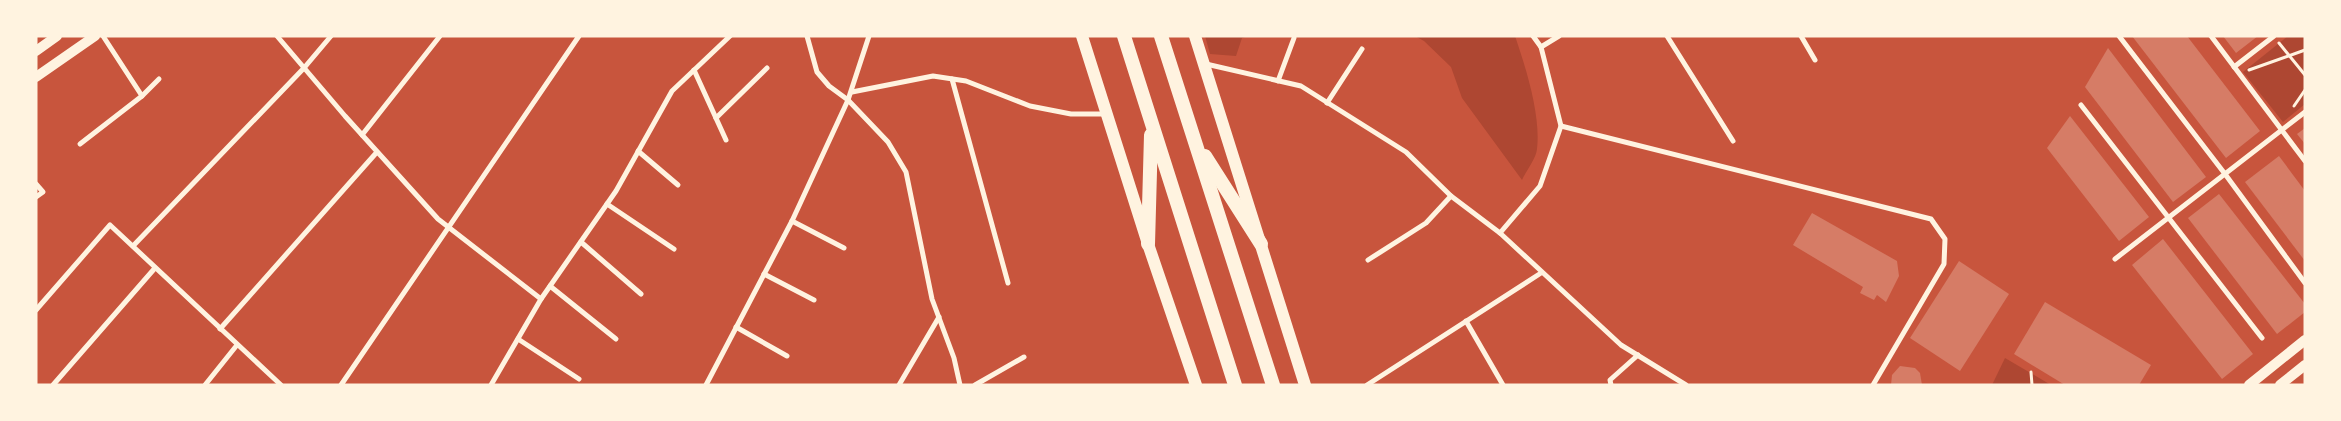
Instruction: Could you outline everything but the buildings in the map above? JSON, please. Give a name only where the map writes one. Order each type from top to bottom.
[{"type":"highway","points":[[1124,36],[1235,385]]},
{"type":"highway","points":[[1162,36],[1273,385]]},
{"type":"highway","points":[[1148,244],[1152,124]]},
{"type":"highway","points":[[1195,140],[1261,244]]},
{"type":"main road","points":[[36,51],[57,36]]},
{"type":"main road","points":[[36,77],[95,36]]},
{"type":"main road","points":[[1082,36],[1193,384]]},
{"type":"main road","points":[[1195,36],[1305,385]]},
{"type":"main road","points":[[2249,385],[2305,340]]},
{"type":"main road","points":[[2280,385],[2305,365]]},
{"type":"street","points":[[103,36],[142,96]]},
{"type":"street","points":[[278,36],[362,136],[438,219],[541,299]]},
{"type":"street","points":[[133,246],[304,68],[331,36]]},
{"type":"street","points":[[362,136],[440,36]]},
{"type":"street","points":[[341,385],[579,36]]},
{"type":"street","points":[[491,385],[541,299],[607,204],[672,91],[730,36]]},
{"type":"street","points":[[807,36],[817,72],[829,86],[848,100],[888,142],[906,172],[932,299],[954,358],[960,385]]},
{"type":"street","points":[[714,385],[707,383],[792,221],[852,92],[869,36]]},
{"type":"street","points":[[1500,233],[1540,186],[1561,126],[1541,47],[1533,36]]},
{"type":"street","points":[[1541,47],[1559,36]]},
{"type":"street","points":[[1667,36],[1733,140]]},
{"type":"street","points":[[1801,36],[1815,60]]},
{"type":"street","points":[[2119,36],[2225,174],[2305,283]]},
{"type":"street","points":[[2211,36],[2305,161]]},
{"type":"street","points":[[2234,67],[2274,36]]},
{"type":"street","points":[[1278,81],[1294,38]]},
{"type":"street","points":[[1327,103],[1362,49]]},
{"type":"street","points":[[1204,64],[1301,86],[1406,152],[1451,196],[1500,233],[1541,273],[1621,345],[1686,385]]},
{"type":"street","points":[[716,118],[768,68]]},
{"type":"street","points":[[694,70],[726,140]]},
{"type":"street","points":[[852,92],[933,76],[966,81],[1030,106],[1071,114],[1106,114]]},
{"type":"street","points":[[80,144],[142,96],[159,79]]},
{"type":"street","points":[[952,79],[1008,283]]},
{"type":"street","points":[[2082,105],[2167,218],[2262,338]]},
{"type":"street","points":[[2115,259],[2305,112]]},
{"type":"street","points":[[1561,126],[1931,219],[1945,240],[1944,264],[1873,385]]},
{"type":"street","points":[[638,151],[678,184]]},
{"type":"street","points":[[220,329],[377,152]]},
{"type":"street","points":[[36,184],[43,192],[36,197]]},
{"type":"street","points":[[1368,260],[1426,223],[1451,196]]},
{"type":"street","points":[[607,204],[674,249]]},
{"type":"street","points":[[792,221],[844,248]]},
{"type":"street","points":[[36,310],[110,225],[281,385]]},
{"type":"street","points":[[581,242],[641,294]]},
{"type":"street","points":[[53,385],[155,268]]},
{"type":"street","points":[[1367,385],[1541,273]]},
{"type":"street","points":[[764,274],[814,300]]},
{"type":"street","points":[[550,286],[616,339]]},
{"type":"street","points":[[899,385],[939,317]]},
{"type":"street","points":[[1466,321],[1503,385]]},
{"type":"street","points":[[736,327],[787,356]]},
{"type":"street","points":[[518,339],[578,379]]},
{"type":"street","points":[[205,385],[237,345]]},
{"type":"street","points":[[1611,385],[1610,380],[1638,355]]},
{"type":"street","points":[[975,385],[1024,356]]},
{"type":"path","points":[[2274,36],[2305,76]]},
{"type":"path","points":[[2243,72],[2305,50]]},
{"type":"path","points":[[2031,372],[2032,385]]},
{"type":"shaded area","points":[[1205,36],[1248,36],[1242,38],[1236,56],[1210,54]]},
{"type":"shaded area","points":[[1415,36],[1515,36],[1532,92],[1538,136],[1536,153],[1522,180],[1462,98],[1451,67],[1424,41]]},
{"type":"shaded area","points":[[2288,36],[2305,36],[2305,104],[2283,122],[2243,72]]},
{"type":"shaded area","points":[[2005,358],[2051,385],[1992,385]]}]
